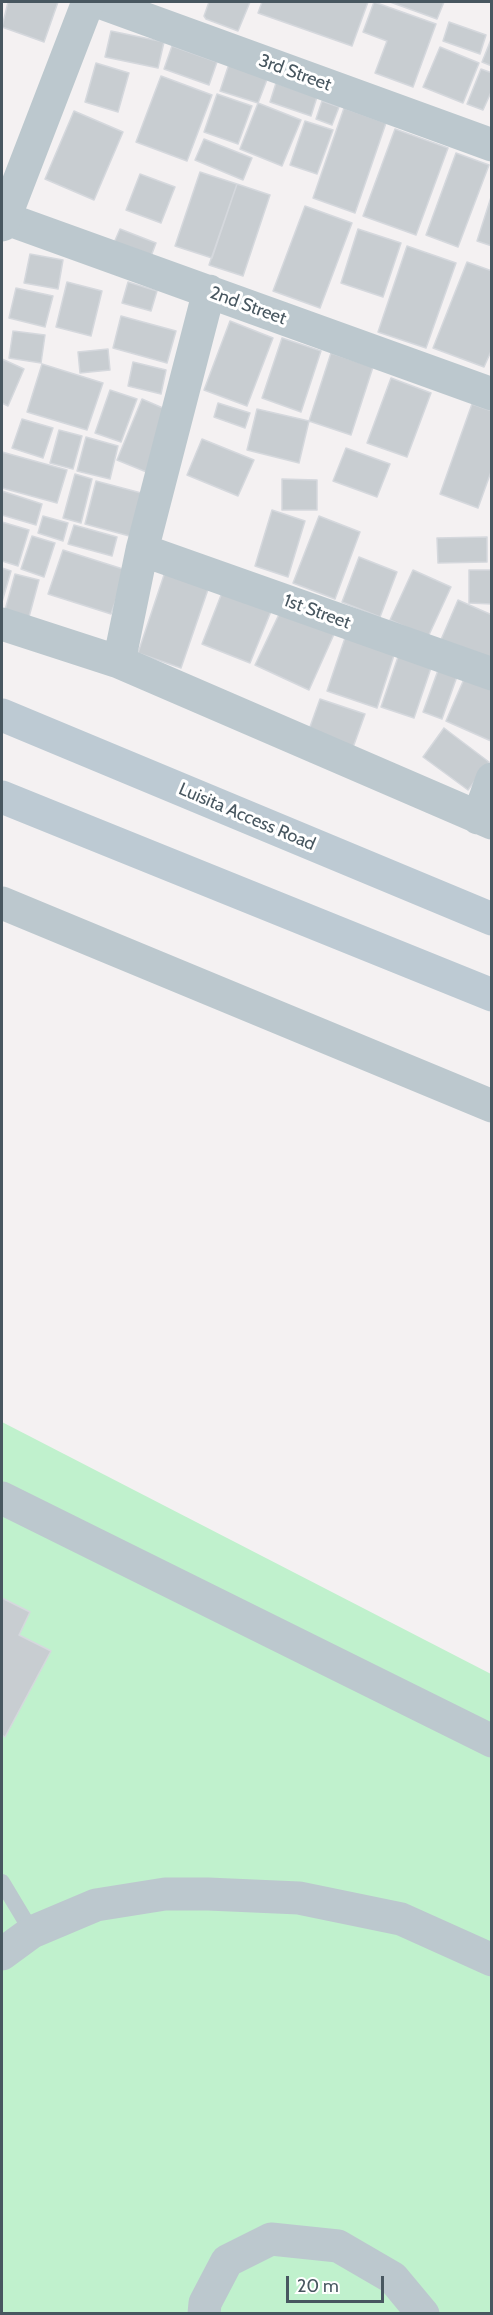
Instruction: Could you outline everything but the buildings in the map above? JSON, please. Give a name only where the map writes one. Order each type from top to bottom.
[{"type":"main road","name":"Luisita Access Road","points":[[2,715],[492,919]]},
{"type":"main road","points":[[2,797],[492,995]]},
{"type":"street","points":[[3,222],[88,2]]},
{"type":"street","name":"3rd Street","points":[[99,2],[492,145]]},
{"type":"street","name":"2nd Street","points":[[3,222],[209,291],[492,394]]},
{"type":"street","points":[[119,662],[142,550],[209,291]]},
{"type":"street","name":"1st Street","points":[[142,550],[492,674]]},
{"type":"street","points":[[2,624],[119,662],[485,821],[492,779]]},
{"type":"street","points":[[2,903],[492,1106]]},
{"type":"street","points":[[2,1498],[492,1741]]},
{"type":"street","points":[[2,1954],[32,1932],[96,1905],[165,1894],[208,1894],[299,1898],[401,1919],[492,1960]]},
{"type":"street","points":[[204,2313],[205,2302],[227,2261],[271,2239],[338,2246],[393,2278],[423,2313]]},
{"type":"lane","points":[[2,1882],[32,1932]]},
{"type":"green space","points":[[2,1422],[491,1674],[491,2313],[2,2313]]}]
